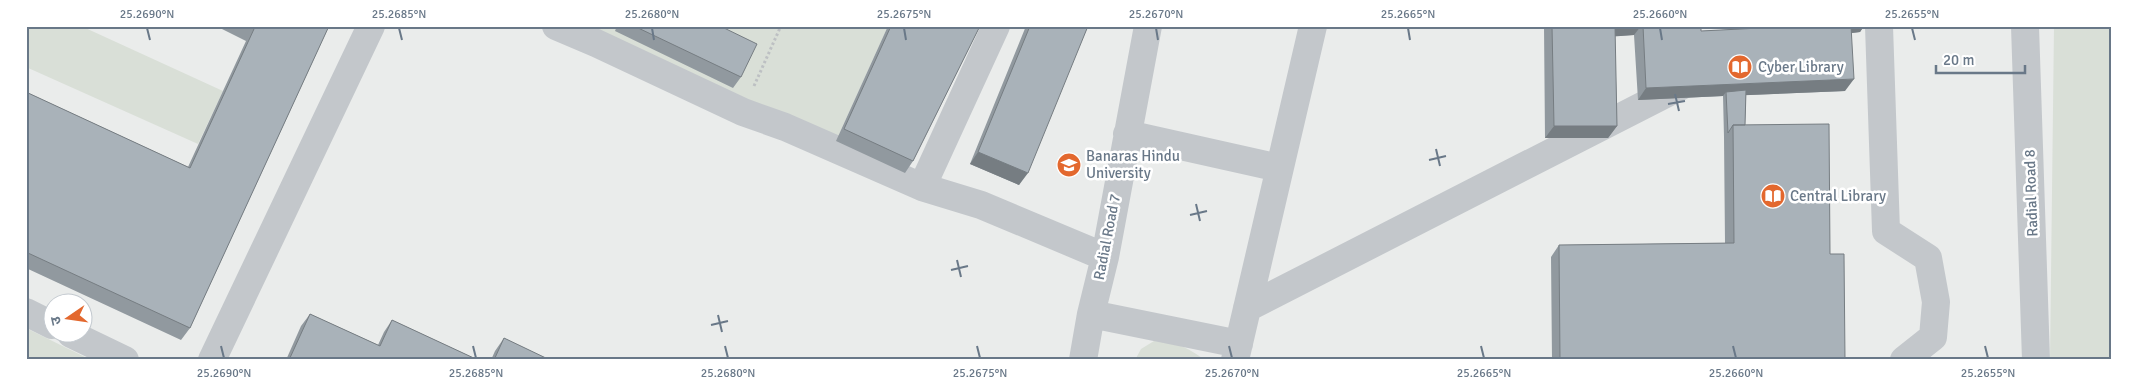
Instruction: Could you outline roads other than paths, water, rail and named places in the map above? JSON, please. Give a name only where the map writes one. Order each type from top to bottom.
[{"type":"lane","points":[[212,360],[371,26]]},
{"type":"lane","points":[[556,26],[743,112],[785,127],[922,187],[981,204],[1105,257]]},
{"type":"lane","points":[[922,187],[996,26]]},
{"type":"lane","name":"Radial Road 7","points":[[1084,360],[1091,314],[1105,257],[1148,26]]},
{"type":"lane","points":[[1091,314],[1237,352],[1313,26]]},
{"type":"lane","points":[[1879,26],[1886,231],[1928,258],[1936,302],[1933,337],[1904,360]]},
{"type":"lane","name":"Radial Road 8","points":[[2025,26],[2036,360]]},
{"type":"lane","points":[[1247,308],[1713,70]]},
{"type":"lane","points":[[1127,134],[1279,168]]},
{"type":"lane","points":[[26,312],[42,320]]},
{"type":"lane","points":[[92,344],[125,360]]},
{"type":"place","name":"Cyber Library","points":[[1740,67]]},
{"type":"place","name":"Banaras Hindu University","points":[[1069,165]]},
{"type":"place","name":"Central Library","points":[[1773,196]]}]
